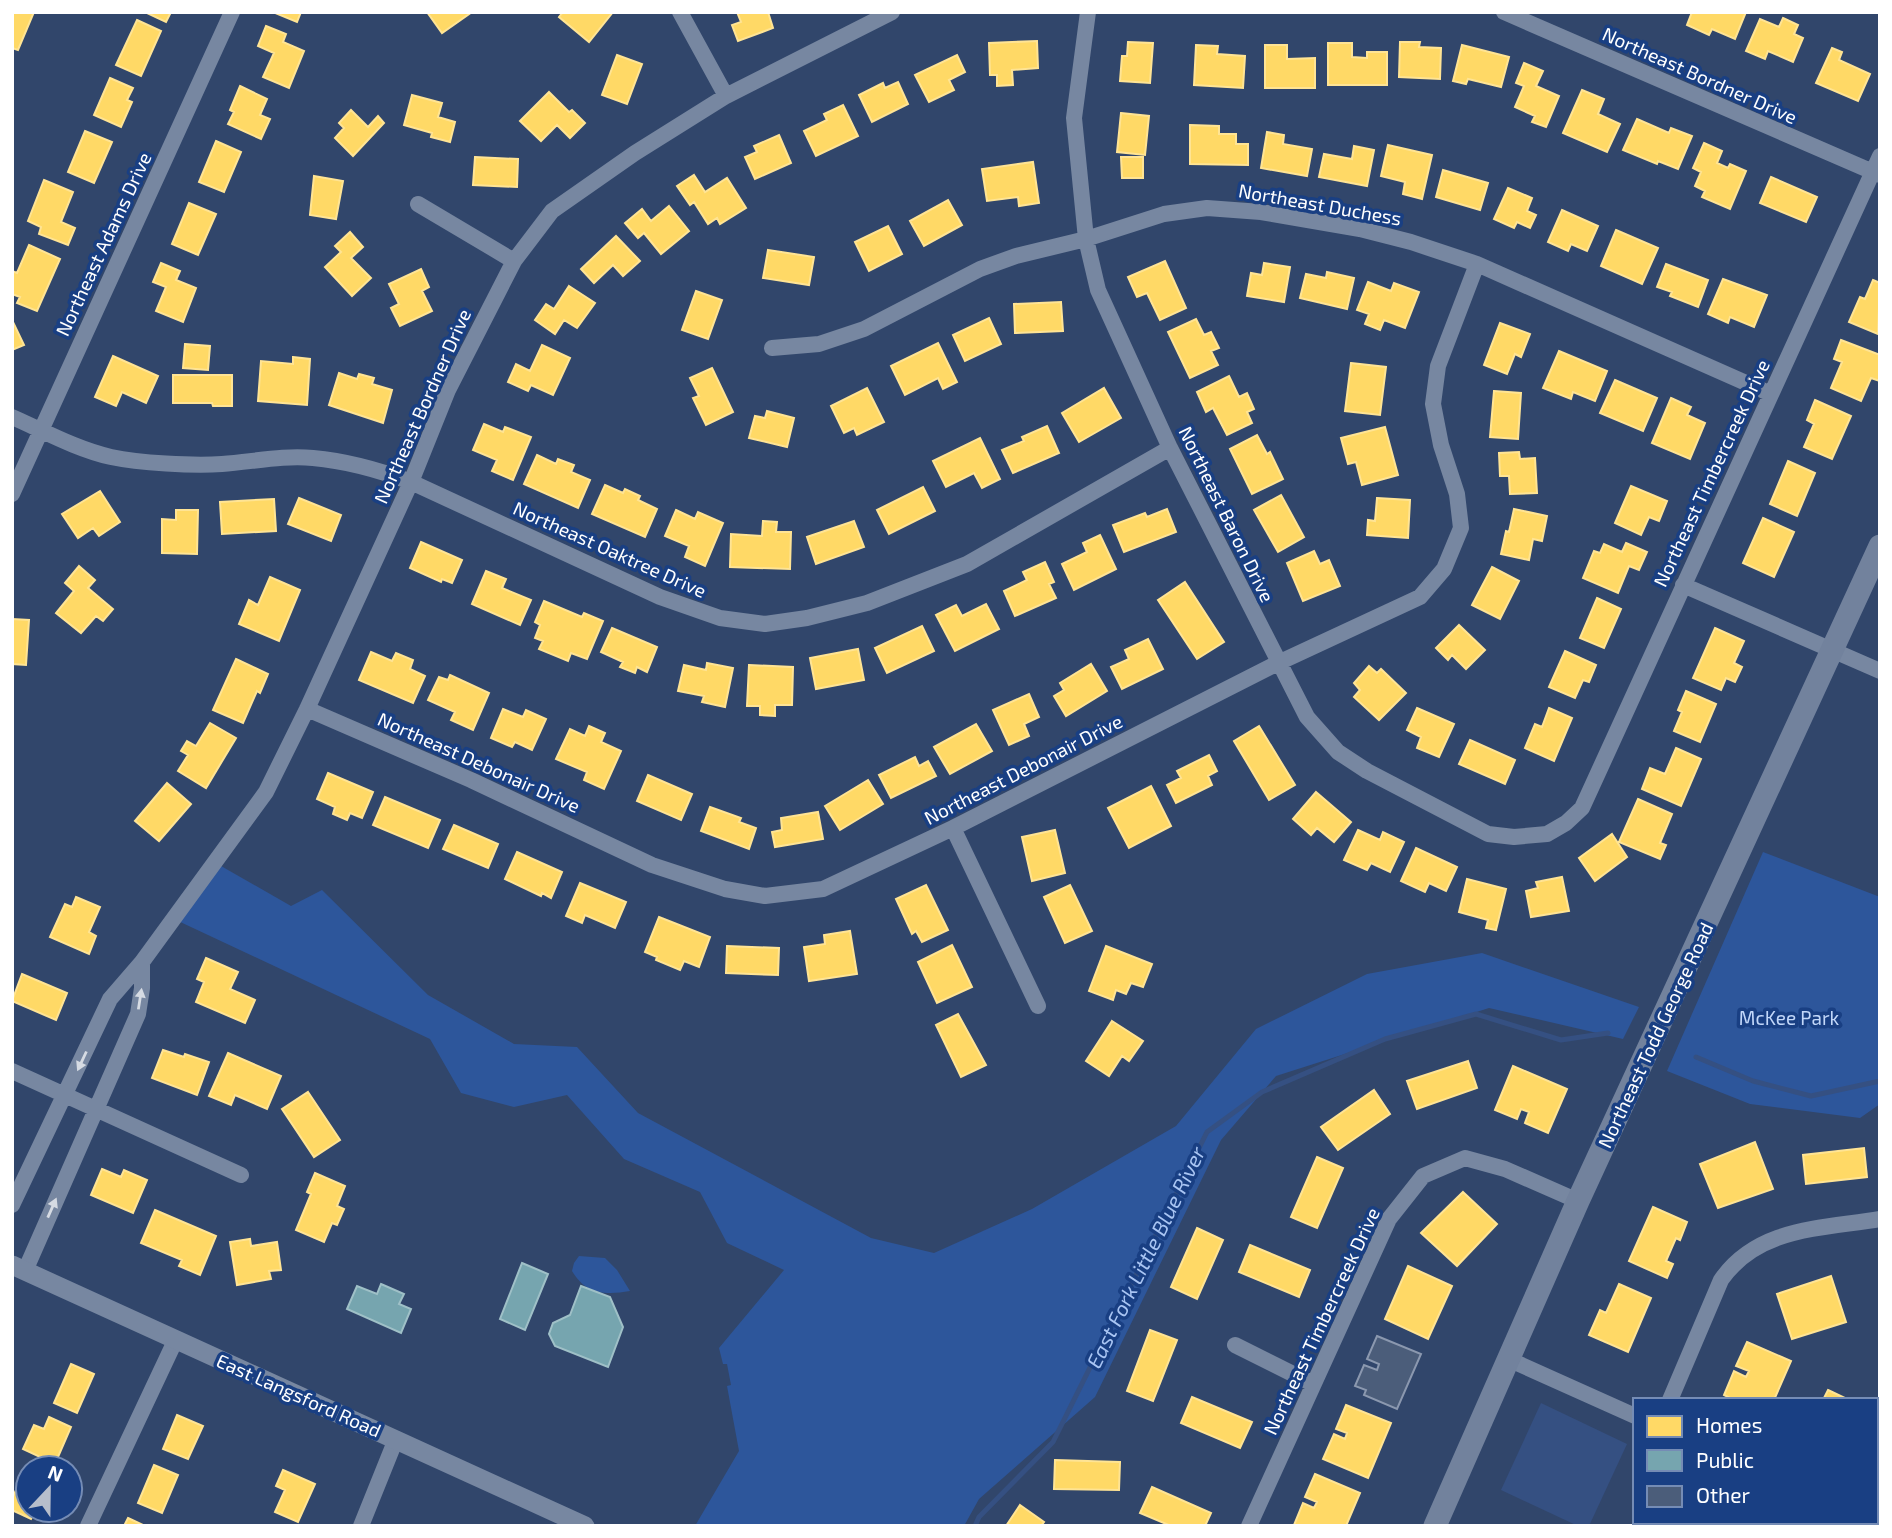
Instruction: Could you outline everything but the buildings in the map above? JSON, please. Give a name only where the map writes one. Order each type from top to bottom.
[{"type":"main road","name":"Northeast Todd George Road","points":[[1435,1526],[1578,1201],[1880,546]]},
{"type":"street","name":"Northeast Adams Drive","points":[[12,494],[232,12]]},
{"type":"street","points":[[680,12],[726,96]]},
{"type":"street","name":"Northeast Bordner Drive","points":[[12,1205],[110,999],[142,962],[266,792],[411,482],[448,390],[514,261],[552,211],[635,153],[726,96],[892,12]]},
{"type":"street","name":"Northeast Baron Drive","points":[[1088,12],[1074,118],[1086,239],[1098,290],[1170,447],[1307,717],[1338,752],[1367,771],[1488,834],[1514,837],[1547,834],[1566,823],[1582,808]]},
{"type":"street","name":"Northeast Bordner Drive","points":[[1504,12],[1876,174]]},
{"type":"street","name":"Northeast Timbercreek Drive","points":[[1582,808],[1771,394],[1876,174],[1880,156]]},
{"type":"street","points":[[418,204],[514,261]]},
{"type":"street","name":"Northeast Duchess","points":[[772,348],[820,344],[864,329],[980,269],[1016,256],[1086,239],[1164,214],[1207,208],[1261,212],[1360,229],[1411,242],[1477,264],[1771,394]]},
{"type":"street","name":"Northeast Debonair Drive","points":[[307,709],[483,785],[652,865],[724,888],[765,897],[823,889],[953,828],[1278,663],[1420,597],[1444,569],[1461,528],[1457,494],[1441,445],[1433,404],[1438,366],[1477,264]]},
{"type":"street","name":"Northeast Oaktree Drive","points":[[12,417],[75,445],[120,458],[220,464],[311,457],[372,467],[411,482],[660,597],[720,618],[765,624],[807,618],[867,603],[967,564],[1170,447]]},
{"type":"street","points":[[1683,585],[1880,671]]},
{"type":"street","points":[[953,828],[1038,1006]]},
{"type":"street","points":[[18,1268],[96,1109],[138,1014],[142,962]]},
{"type":"street","points":[[12,1071],[241,1175]]},
{"type":"street","name":"Northeast Timbercreek Drive","points":[[1249,1526],[1389,1219],[1423,1176],[1465,1158],[1505,1169],[1578,1201]]},
{"type":"street","points":[[1671,1398],[1721,1280],[1733,1263],[1760,1243],[1786,1235],[1880,1219]]},
{"type":"street","name":"East Langsford Road","points":[[18,1268],[585,1526]]},
{"type":"street","points":[[88,1526],[176,1339]]},
{"type":"street","points":[[1235,1345],[1313,1384]]},
{"type":"street","points":[[1508,1359],[1633,1415]]},
{"type":"street","points":[[360,1526],[396,1439]]},
{"type":"green space","name":"McKee Park","points":[[1763,852],[1880,897],[1880,1104],[1860,1118],[1750,1104],[1667,1071]]},
{"type":"green space","points":[[221,866],[291,906],[322,890],[428,995],[514,1044],[577,1047],[638,1113],[871,1238],[934,1253],[1032,1209],[1176,1126],[1256,1029],[1367,974],[1482,953],[1639,1007],[1623,1039],[1489,1008],[1276,1076],[1221,1140],[1095,1397],[979,1499],[964,1526],[695,1526],[739,1451],[727,1386],[731,1385],[727,1364],[723,1364],[719,1348],[784,1270],[727,1243],[700,1192],[624,1159],[567,1095],[514,1107],[461,1093],[430,1039],[176,920]]},
{"type":"green space","points":[[579,1256],[605,1258],[617,1270],[630,1291],[597,1292],[584,1285],[572,1271]]},
{"type":"shaded area","points":[[1541,1403],[1627,1444],[1589,1526],[1578,1526],[1501,1490]]},
{"type":"waterway","name":"East Fork Little Blue River","points":[[975,1526],[979,1517],[1053,1442],[1207,1132],[1262,1092],[1385,1039],[1476,1014],[1561,1040],[1608,1033]]},
{"type":"waterway","name":"East Fork Little Blue River","points":[[1696,1057],[1753,1081],[1811,1096],[1880,1081]]}]
